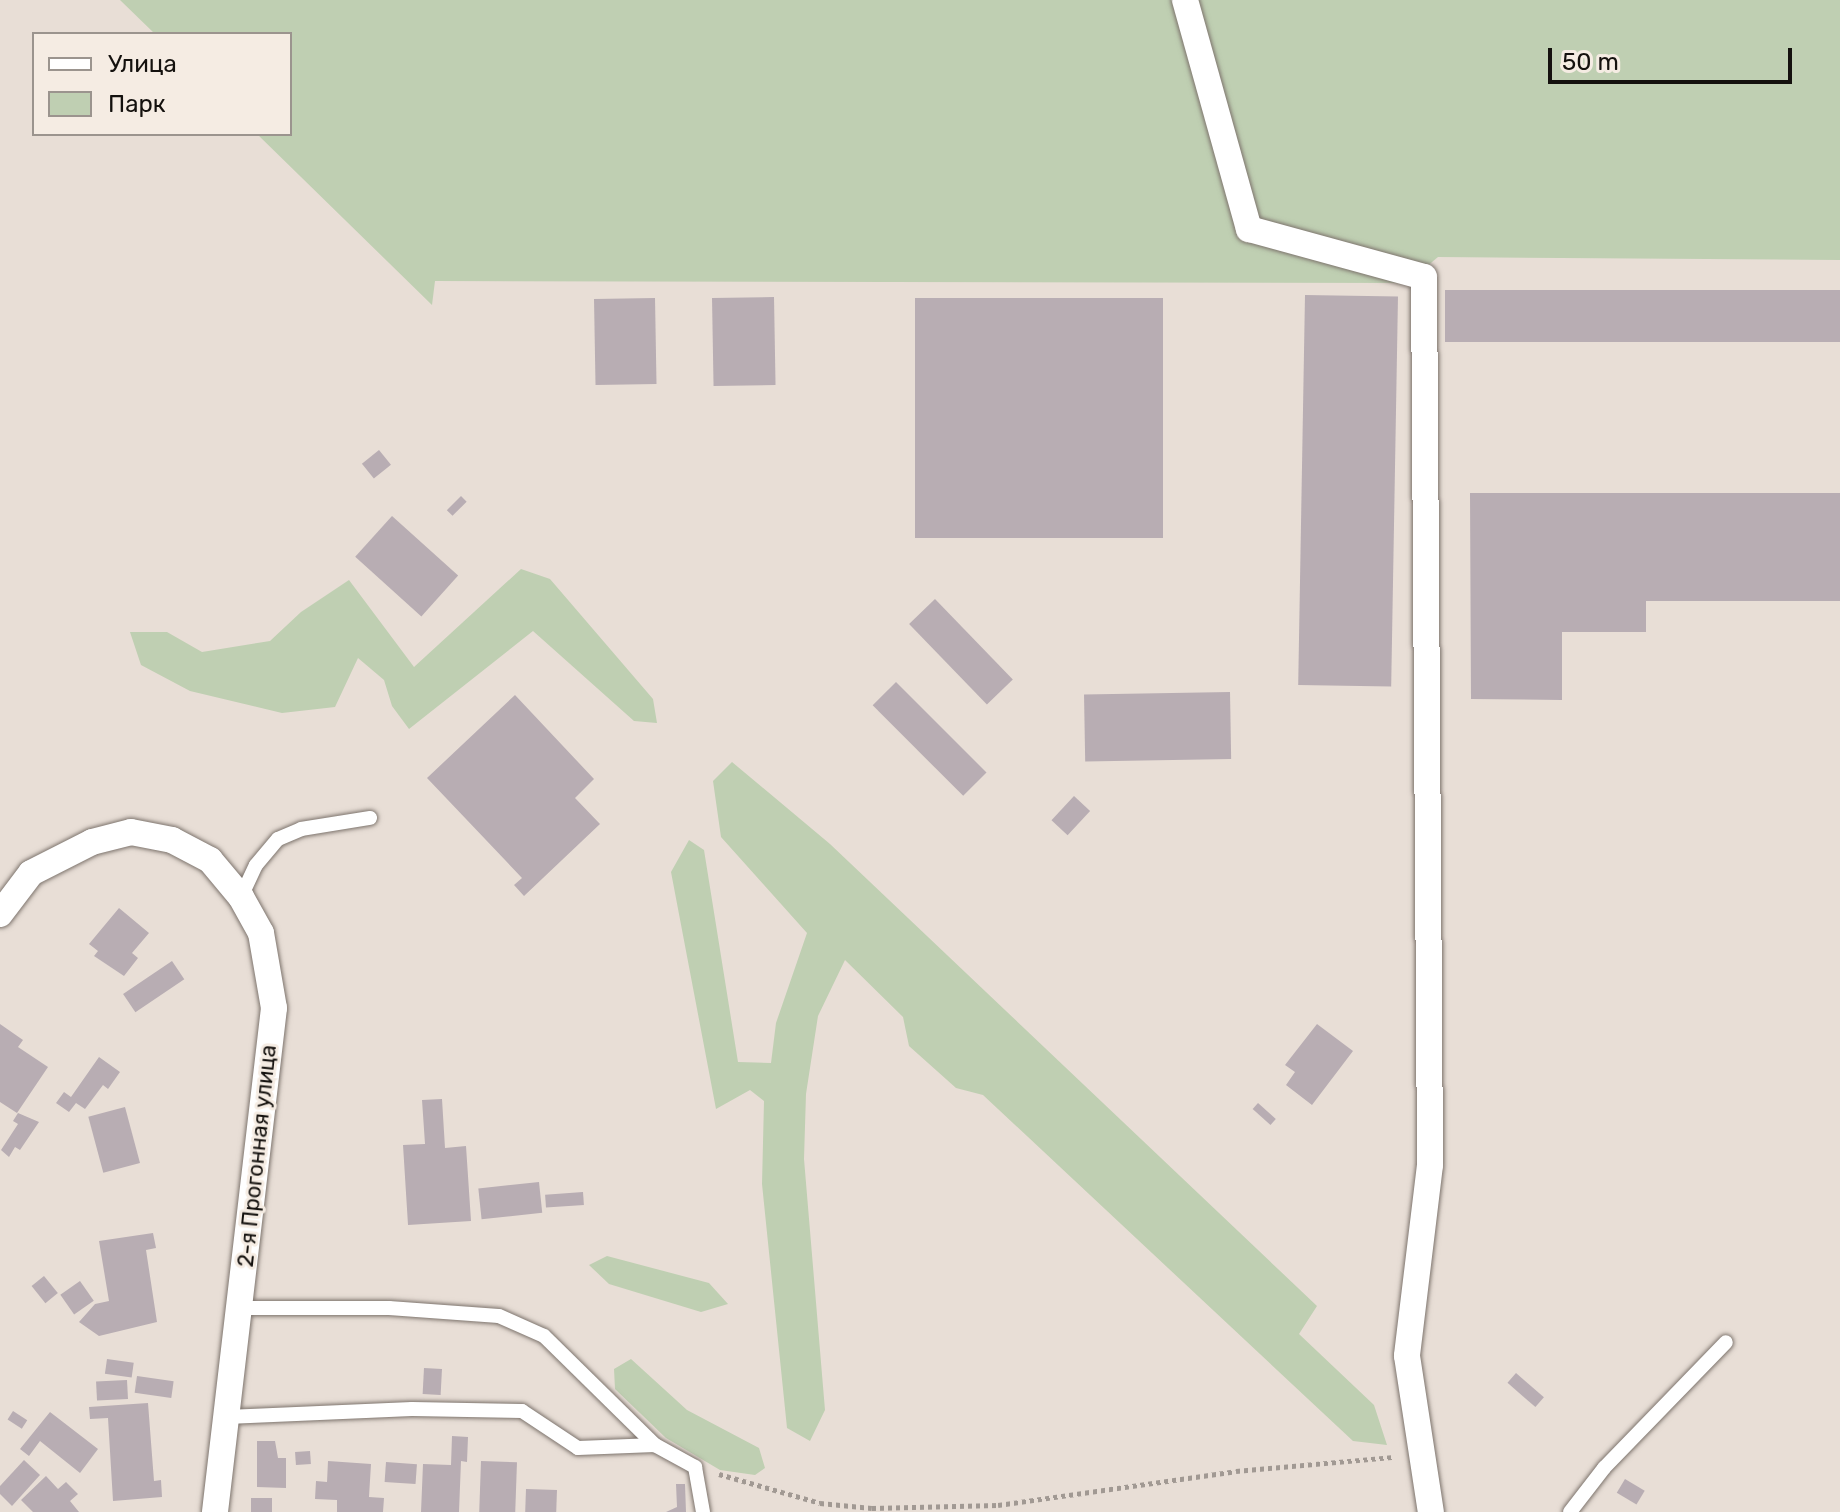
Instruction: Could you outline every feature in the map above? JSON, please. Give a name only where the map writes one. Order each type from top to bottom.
[{"type":"street","points":[[1185,0],[1249,229],[1424,277],[1430,1165],[1407,1356],[1431,1512]]},
{"type":"street","name":"2-я Прогонная улица","points":[[0,914],[31,873],[92,842],[131,832],[172,840],[210,860],[241,897],[261,933],[274,1008],[227,1417],[210,1510]]},
{"type":"lane","points":[[241,897],[256,865],[278,839],[301,829],[370,818]]},
{"type":"lane","points":[[240,1308],[389,1308],[499,1316],[544,1336],[655,1445],[695,1467],[703,1512]]},
{"type":"lane","points":[[1570,1512],[1604,1468],[1726,1342]]},
{"type":"lane","points":[[227,1417],[412,1409],[522,1411],[578,1448],[655,1445]]},
{"type":"path","points":[[695,1467],[820,1503],[872,1508],[998,1505],[1236,1471],[1422,1454]]},
{"type":"green space","points":[[120,0],[1840,0],[1840,260],[1438,257],[1407,283],[435,281],[432,305],[259,136],[292,136],[292,32],[153,32]]},
{"type":"green space","points":[[521,569],[550,579],[653,699],[657,723],[634,721],[533,631],[409,729],[392,706],[384,680],[358,658],[335,707],[282,713],[190,691],[141,665],[130,632],[167,632],[202,652],[270,641],[301,612],[349,580],[414,667]]},
{"type":"green space","points":[[732,762],[830,844],[1317,1306],[1299,1334],[1374,1405],[1387,1445],[1353,1441],[983,1095],[956,1088],[909,1046],[903,1017],[845,960],[818,1016],[806,1094],[804,1159],[825,1410],[810,1441],[787,1428],[762,1184],[764,1101],[750,1090],[716,1109],[671,872],[689,840],[704,850],[738,1062],[771,1063],[776,1023],[807,933],[721,837],[713,781]]},
{"type":"green space","points":[[607,1256],[709,1283],[728,1304],[701,1312],[609,1284],[589,1265]]},
{"type":"green space","points":[[631,1359],[687,1410],[759,1448],[765,1468],[755,1475],[720,1470],[666,1438],[615,1389],[614,1369]]},
{"type":"building","points":[[1445,290],[1840,290],[1840,342],[1445,342]]},
{"type":"building","points":[[1305,295],[1398,297],[1391,687],[1298,685]]},
{"type":"building","points":[[774,297],[776,385],[714,386],[712,298]]},
{"type":"building","points":[[655,298],[657,384],[596,385],[594,299]]},
{"type":"building","points":[[915,298],[1163,298],[1163,538],[915,538]]},
{"type":"building","points":[[379,450],[391,465],[374,479],[362,464]]},
{"type":"building","points":[[1470,493],[1840,493],[1840,601],[1646,601],[1646,632],[1562,632],[1562,700],[1471,699]]},
{"type":"building","points":[[461,496],[467,502],[453,516],[447,510]]},
{"type":"building","points":[[392,516],[458,576],[421,616],[355,557]]},
{"type":"building","points":[[935,599],[1013,680],[987,705],[909,624]]},
{"type":"building","points":[[896,682],[987,773],[963,796],[873,705]]},
{"type":"building","points":[[1230,692],[1231,759],[1085,762],[1084,695]]},
{"type":"building","points":[[515,695],[594,779],[575,798],[600,824],[524,896],[514,885],[522,878],[427,778]]},
{"type":"building","points":[[1074,796],[1090,811],[1068,835],[1051,820]]},
{"type":"building","points":[[119,908],[149,933],[132,953],[138,958],[124,976],[94,956],[98,951],[89,944]]},
{"type":"building","points":[[172,961],[184,979],[135,1012],[123,994]]},
{"type":"building","points":[[0,1024],[23,1040],[18,1047],[48,1067],[17,1113],[0,1102]]},
{"type":"building","points":[[1317,1024],[1353,1051],[1312,1105],[1286,1085],[1295,1072],[1285,1065]]},
{"type":"building","points":[[99,1057],[120,1072],[108,1089],[103,1085],[85,1109],[76,1103],[69,1112],[56,1103],[64,1092],[71,1097]]},
{"type":"building","points":[[442,1099],[445,1148],[466,1146],[471,1221],[408,1225],[403,1145],[425,1144],[422,1100]]},
{"type":"building","points":[[1258,1103],[1276,1119],[1270,1125],[1253,1109]]},
{"type":"building","points":[[125,1107],[140,1163],[103,1173],[88,1117]]},
{"type":"building","points":[[18,1113],[39,1122],[20,1150],[15,1147],[9,1157],[1,1150],[18,1124],[13,1121]]},
{"type":"building","points":[[539,1182],[542,1213],[482,1219],[478,1188]]},
{"type":"building","points":[[583,1192],[584,1205],[546,1208],[545,1195]]},
{"type":"building","points":[[153,1233],[156,1248],[146,1250],[157,1322],[99,1336],[79,1322],[95,1304],[109,1301],[99,1241]]},
{"type":"building","points":[[44,1276],[58,1293],[45,1303],[32,1286]]},
{"type":"building","points":[[80,1281],[94,1301],[74,1314],[60,1295]]},
{"type":"building","points":[[107,1359],[134,1363],[132,1378],[105,1374]]},
{"type":"building","points":[[424,1368],[442,1369],[441,1395],[423,1394]]},
{"type":"building","points":[[1516,1373],[1544,1397],[1535,1407],[1507,1383]]},
{"type":"building","points":[[137,1376],[174,1381],[171,1398],[135,1393]]},
{"type":"building","points":[[127,1380],[128,1399],[97,1401],[96,1382]]},
{"type":"building","points":[[148,1403],[154,1481],[161,1480],[162,1497],[113,1501],[108,1418],[90,1419],[89,1407]]},
{"type":"building","points":[[13,1411],[27,1420],[22,1429],[8,1419]]},
{"type":"building","points":[[50,1412],[98,1449],[80,1473],[40,1441],[29,1456],[20,1449]]},
{"type":"building","points":[[452,1436],[468,1437],[467,1462],[461,1461],[459,1512],[421,1512],[423,1464],[451,1465]]},
{"type":"building","points":[[257,1441],[275,1441],[278,1458],[286,1458],[286,1488],[257,1487]]},
{"type":"building","points":[[310,1451],[311,1464],[296,1465],[295,1452]]},
{"type":"building","points":[[24,1460],[40,1475],[12,1506],[0,1494],[0,1486]]},
{"type":"building","points":[[328,1461],[371,1464],[369,1497],[384,1498],[383,1512],[337,1512],[337,1500],[315,1499],[316,1481],[327,1482]]},
{"type":"building","points":[[481,1461],[517,1462],[515,1512],[479,1512]]},
{"type":"building","points":[[386,1462],[417,1464],[416,1484],[385,1482]]},
{"type":"building","points":[[46,1476],[58,1489],[66,1482],[78,1494],[70,1501],[79,1512],[33,1512],[21,1500]]},
{"type":"building","points":[[1625,1479],[1645,1491],[1636,1505],[1617,1493]]},
{"type":"building","points":[[676,1484],[685,1484],[686,1512],[666,1512],[677,1507]]},
{"type":"building","points":[[526,1489],[557,1490],[556,1512],[525,1512]]},
{"type":"building","points":[[251,1498],[272,1498],[272,1512],[251,1512]]}]
